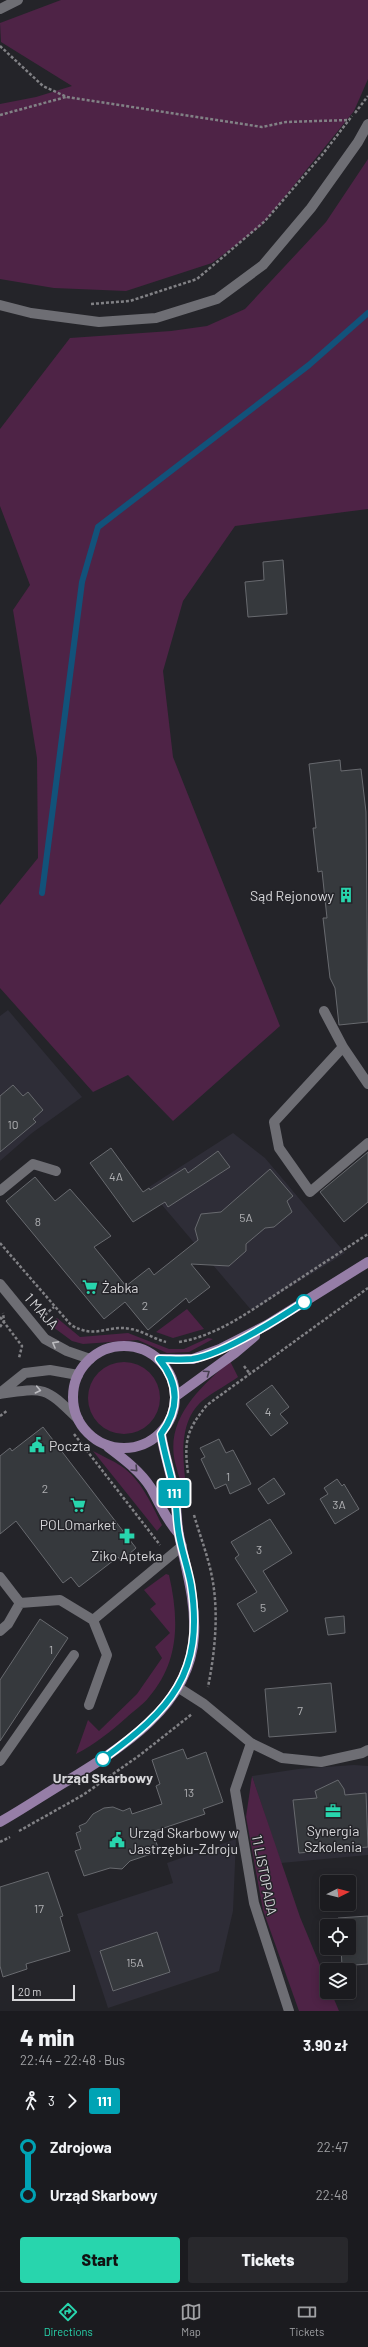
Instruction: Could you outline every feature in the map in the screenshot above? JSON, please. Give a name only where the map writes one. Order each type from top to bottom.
[{"type":"main road","points":[[159,1359],[193,1359],[220,1349],[267,1325],[368,1262]]},
{"type":"main road","points":[[176,1396],[235,1353],[267,1325]]},
{"type":"main road","points":[[105,1444],[119,1448],[134,1448],[148,1443],[161,1434],[169,1423],[174,1410],[176,1396],[173,1382],[168,1370],[159,1359],[146,1351],[132,1347],[117,1347],[103,1351],[90,1359],[78,1375],[74,1390],[74,1405],[78,1419],[94,1438],[105,1444],[135,1468],[150,1488],[166,1519],[179,1534]]},
{"type":"main road","points":[[0,1822],[89,1768],[138,1733],[159,1712],[179,1688],[189,1664],[194,1638],[194,1610],[191,1584],[179,1534],[174,1490],[161,1434]]},
{"type":"street","points":[[0,9],[18,0]]},
{"type":"street","points":[[0,305],[31,313],[99,322],[156,318],[217,299],[263,265],[311,208],[358,142],[368,124]]},
{"type":"street","points":[[324,1011],[343,1047],[368,1084]]},
{"type":"street","points":[[343,1047],[274,1122],[279,1148],[310,1192],[368,1143]]},
{"type":"street","points":[[0,1191],[33,1164],[56,1171]]},
{"type":"street","name":"1 MAJA","points":[[0,1284],[45,1339],[68,1351],[90,1359]]},
{"type":"street","points":[[0,1394],[25,1372],[50,1370],[78,1375]]},
{"type":"street","points":[[0,1394],[32,1389],[52,1393],[78,1419]]},
{"type":"street","points":[[93,1620],[182,1546]]},
{"type":"street","points":[[0,1577],[20,1603]]},
{"type":"street","points":[[20,1603],[60,1600],[93,1620],[107,1655],[89,1705]]},
{"type":"street","points":[[0,1631],[8,1624],[20,1603]]},
{"type":"street","points":[[0,1760],[74,1656]]},
{"type":"street","points":[[179,1688],[204,1704],[251,1743],[282,1758],[321,1762],[362,1754],[368,1750]]},
{"type":"street","name":"11 LISTOPADA","points":[[251,1743],[235,1790],[254,1903],[290,2011]]},
{"type":"path","points":[[0,46],[43,86],[66,97],[262,127],[286,122],[356,119]]},
{"type":"path","points":[[83,304],[130,301],[197,279],[265,221],[350,120],[368,96]]},
{"type":"path","points":[[0,115],[66,97]]},
{"type":"path","points":[[176,1342],[196,1339],[255,1308],[368,1234]]},
{"type":"path","points":[[0,1244],[71,1325],[84,1332],[115,1328],[132,1329],[152,1338],[170,1342]]},
{"type":"path","points":[[189,1481],[186,1440],[196,1419],[207,1405],[368,1288]]},
{"type":"path","points":[[0,1317],[22,1346],[18,1360]]},
{"type":"path","points":[[193,1513],[212,1577],[216,1626],[213,1661],[204,1704]]},
{"type":"shaded area","points":[[61,0],[368,0],[368,79],[354,111],[261,226],[212,263],[126,291],[54,288],[0,279],[0,104],[36,97],[72,86],[1,42],[0,23]]},
{"type":"shaded area","points":[[368,159],[368,509],[235,526],[183,601],[163,671],[173,757],[280,1026],[173,1121],[128,1075],[93,1092],[0,988],[0,905],[38,858],[37,758],[13,610],[30,585],[0,506],[0,429],[70,338],[171,331],[207,326],[245,309],[326,222]]},
{"type":"shaded area","points":[[8,1010],[82,1097],[32,1133],[0,1161],[0,1016]]},
{"type":"shaded area","points":[[233,1133],[265,1158],[345,1253],[252,1311],[162,1205],[149,1187]]},
{"type":"shaded area","points":[[187,1309],[204,1329],[173,1338],[156,1332]]},
{"type":"shaded area","points":[[57,1318],[80,1337],[128,1333],[169,1349],[184,1349],[208,1338],[213,1339],[189,1352],[167,1353],[138,1340],[83,1344],[72,1341],[49,1324]]},
{"type":"shaded area","points":[[230,1361],[238,1377],[202,1401],[193,1411],[184,1436],[183,1450],[188,1504],[175,1462],[173,1446],[175,1431],[180,1418],[197,1393]]},
{"type":"shaded area","points":[[124,1362],[144,1368],[154,1378],[160,1398],[154,1418],[144,1428],[124,1434],[104,1428],[94,1418],[88,1398],[94,1378],[104,1368]]},
{"type":"shaded area","points":[[93,1451],[128,1471],[140,1485],[162,1525],[157,1531]]},
{"type":"shaded area","points":[[166,1574],[169,1575],[172,1591],[175,1623],[172,1654],[167,1669],[159,1683],[144,1703],[102,1738],[76,1754],[88,1720],[99,1731],[137,1694],[162,1658],[155,1647],[170,1633],[150,1609],[156,1604],[144,1590]]},
{"type":"shaded area","points":[[354,1765],[368,1766],[368,1855],[281,1863],[252,1776],[298,1769]]},
{"type":"shaded area","points":[[252,1776],[300,1917],[320,1965],[320,1999],[334,1999],[339,2011],[299,2011],[263,1910],[246,1817]]},
{"type":"shaded area","points":[[236,1839],[233,1911],[219,1971],[108,2008],[77,1914],[173,1883],[167,1863]]},
{"type":"building","points":[[283,560],[287,614],[248,617],[245,582],[264,580],[263,562]]},
{"type":"building","name":"Sąd Rejonowy","points":[[340,760],[341,771],[361,769],[366,812],[368,1022],[339,1025],[335,988],[330,978],[323,918],[327,918],[322,871],[318,872],[313,828],[316,828],[309,764]]},
{"type":"building","points":[[13,1085],[23,1096],[28,1092],[43,1110],[33,1119],[36,1122],[0,1152],[0,1096]]},
{"type":"building","points":[[111,1148],[143,1192],[149,1188],[150,1190],[185,1168],[188,1173],[218,1151],[230,1167],[168,1207],[165,1202],[133,1222],[90,1163]]},
{"type":"building","points":[[368,1152],[368,1202],[344,1222],[320,1192]]},
{"type":"building","points":[[270,1169],[293,1196],[287,1201],[292,1212],[274,1227],[265,1228],[246,1244],[246,1251],[229,1266],[191,1264],[210,1287],[189,1303],[186,1298],[148,1330],[125,1302],[104,1319],[6,1201],[35,1177],[55,1201],[70,1189],[111,1236],[94,1247],[126,1286],[149,1268],[154,1275],[198,1240],[195,1229],[201,1214],[221,1212]]},
{"type":"building","points":[[272,1385],[289,1407],[280,1414],[288,1423],[271,1436],[246,1404]]},
{"type":"building","points":[[43,1427],[136,1548],[121,1561],[118,1557],[79,1587],[71,1577],[63,1583],[16,1521],[0,1534],[0,1456],[10,1448],[12,1451]]},
{"type":"building","points":[[219,1439],[226,1453],[233,1450],[251,1484],[230,1494],[226,1484],[215,1489],[201,1459],[205,1457],[200,1448]]},
{"type":"building","points":[[274,1478],[285,1494],[268,1504],[258,1489]]},
{"type":"building","points":[[337,1479],[342,1486],[344,1484],[359,1509],[335,1524],[320,1499],[328,1494],[324,1488]]},
{"type":"building","points":[[270,1519],[292,1553],[263,1571],[288,1611],[254,1632],[237,1604],[257,1592],[235,1558],[239,1555],[231,1542]]},
{"type":"building","points":[[344,1616],[345,1633],[328,1635],[325,1618]]},
{"type":"building","points":[[40,1619],[68,1638],[0,1741],[0,1680]]},
{"type":"building","points":[[331,1683],[336,1732],[269,1737],[265,1689]]},
{"type":"building","points":[[183,1749],[187,1759],[206,1752],[223,1802],[203,1809],[205,1814],[152,1832],[158,1847],[149,1850],[151,1854],[130,1861],[122,1869],[110,1868],[84,1876],[75,1851],[81,1849],[76,1833],[81,1831],[79,1826],[86,1823],[93,1814],[104,1808],[113,1807],[123,1811],[130,1808],[132,1814],[162,1804],[156,1786],[160,1784],[152,1760]]},
{"type":"building","points":[[338,1780],[344,1789],[345,1795],[366,1793],[368,1847],[299,1853],[293,1800],[317,1798],[315,1791]]},
{"type":"building","points":[[48,1872],[63,1916],[60,1917],[70,1951],[26,1964],[27,1969],[3,1977],[0,1966],[0,1887]]},
{"type":"building","points":[[368,1916],[368,1964],[356,1965],[356,1963],[342,1963],[341,1955],[356,1955],[356,1919],[338,1918]]},
{"type":"building","points":[[157,1932],[170,1972],[113,1991],[100,1951]]},
{"type":"waterway","points":[[42,893],[82,582],[98,527],[309,365],[368,313]]},
{"type":"bus line","name":"111","points":[[103,1759],[138,1733],[159,1712],[179,1688],[189,1664],[194,1638],[194,1610],[191,1584],[179,1534],[174,1490],[167,1468],[161,1434],[169,1423],[174,1410],[176,1396],[173,1382],[168,1370],[159,1359],[193,1359],[220,1349],[267,1325],[304,1302]]},
{"type":"place","name":"Sąd Rejonowy","points":[[346,895]]},
{"type":"place","name":"Żabka","points":[[90,1287]]},
{"type":"place","name":"Poczta","points":[[37,1445]]},
{"type":"place","name":"POLOmarket","points":[[78,1505]]},
{"type":"place","name":"Ziko Apteka","points":[[127,1536]]},
{"type":"place","name":"Urząd Skarbowy","points":[[103,1759]]},
{"type":"place","name":"Synergia Szkolenia","points":[[333,1811]]},
{"type":"place","name":"Urząd Skarbowy w Jastrzębiu-Zdroju","points":[[117,1840]]}]
